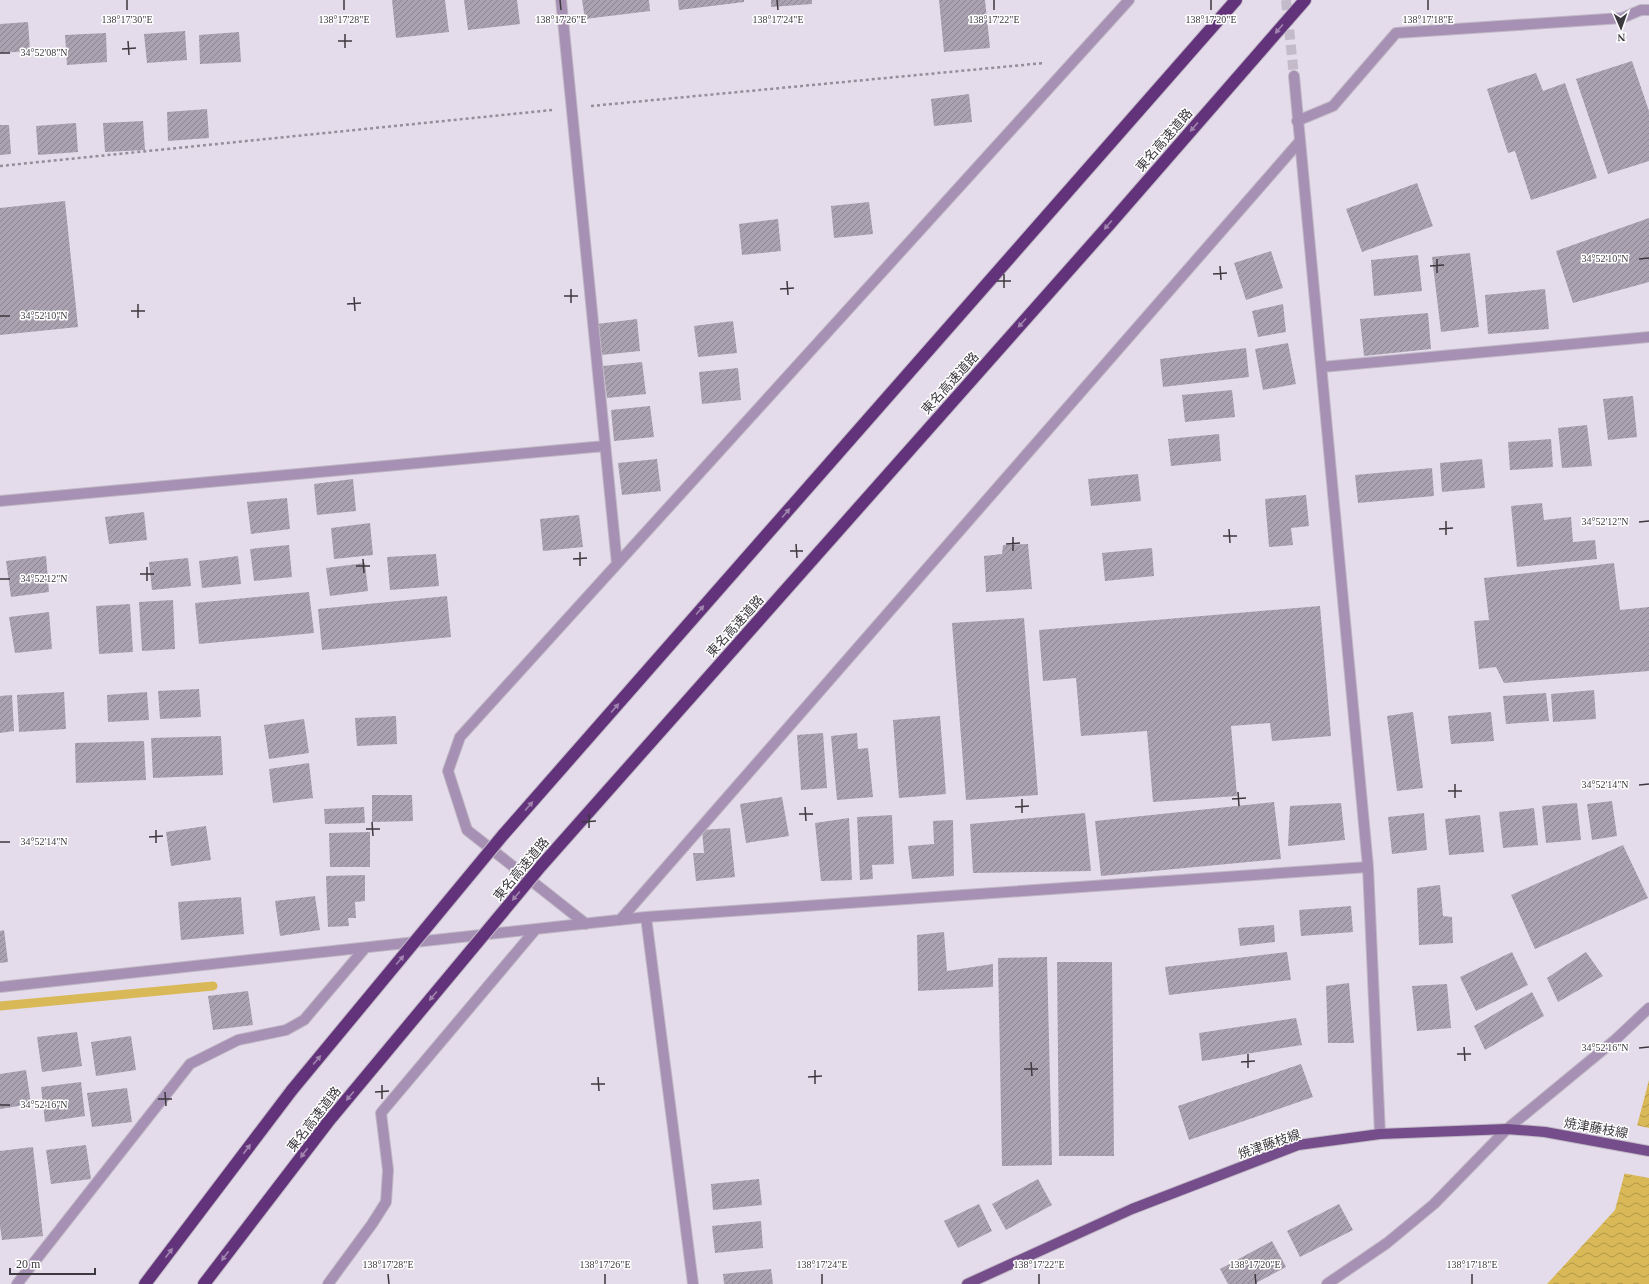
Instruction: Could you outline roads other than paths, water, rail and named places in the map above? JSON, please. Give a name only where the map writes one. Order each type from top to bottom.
[{"type":"highway","points":[[145,1284],[292,1090],[503,835],[1236,0]]},
{"type":"highway","name":"東名高速道路","points":[[204,1284],[328,1122],[541,866],[1109,225],[1305,0]]},
{"type":"main road","name":"焼津藤枝線","points":[[967,1284],[1132,1209],[1298,1145],[1380,1134],[1507,1129],[1545,1132],[1649,1151]]},
{"type":"street","points":[[561,0],[617,564]]},
{"type":"street","points":[[586,924],[467,830],[448,771],[460,737],[1129,0]]},
{"type":"street","points":[[1297,121],[1333,106],[1396,33],[1622,18],[1641,10],[1649,10]]},
{"type":"street","points":[[1294,76],[1297,121],[1322,367],[1368,867],[1380,1134]]},
{"type":"street","points":[[620,920],[1300,141]]},
{"type":"street","points":[[1322,367],[1649,337]]},
{"type":"street","points":[[0,501],[605,446]]},
{"type":"street","points":[[0,987],[646,917],[1368,867]]},
{"type":"street","points":[[646,917],[693,1284]]},
{"type":"street","points":[[328,1284],[372,1224],[386,1202],[388,1170],[381,1113],[536,929]]},
{"type":"street","points":[[17,1284],[190,1064],[238,1040],[286,1030],[304,1020],[365,948]]},
{"type":"street","points":[[1327,1284],[1387,1243],[1434,1204],[1507,1129],[1615,1040],[1649,1008]]},
{"type":"water","points":[[1649,1080],[1649,1284],[1547,1284],[1615,1210]]},
{"type":"waterway","points":[[0,1006],[213,986]]},
{"type":"tunnel","points":[[1286,0],[1294,76]]}]
